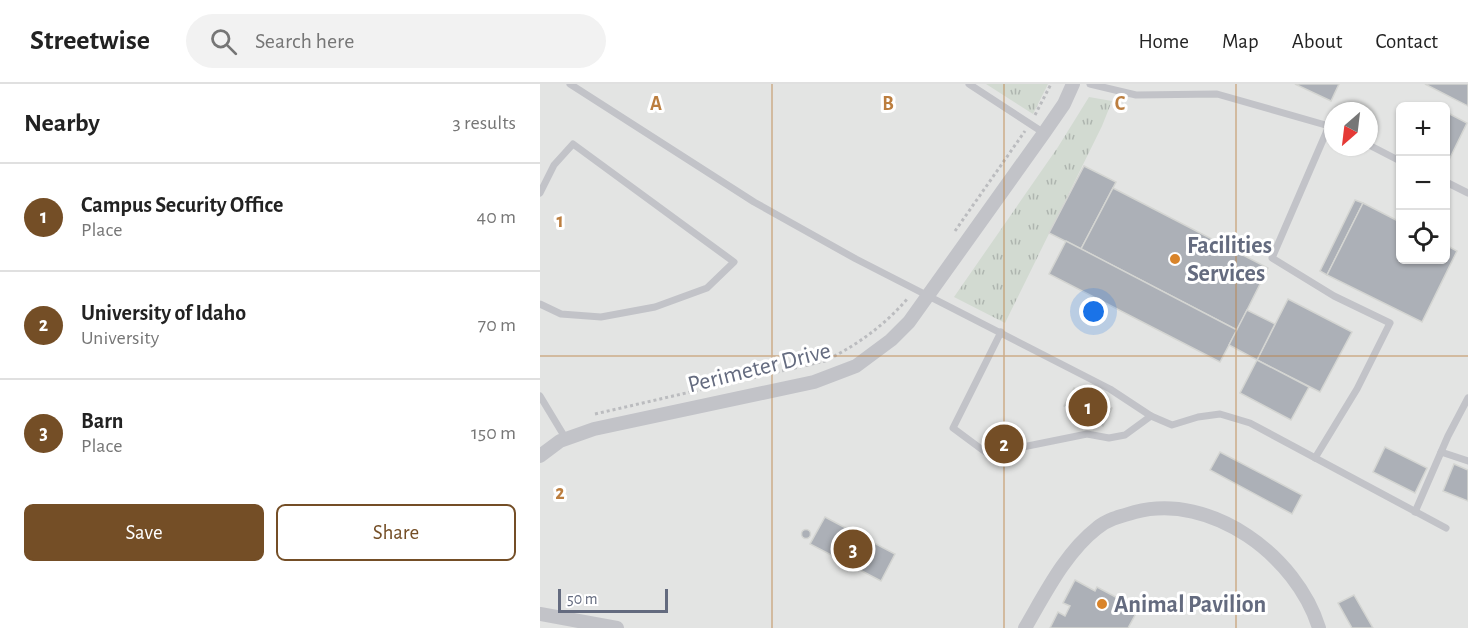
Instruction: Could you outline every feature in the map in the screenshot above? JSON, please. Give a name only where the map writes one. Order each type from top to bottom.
[{"type":"street","name":"Perimeter Drive","points":[[540,456],[566,439],[594,429],[814,382],[856,366],[891,340],[909,322],[930,295],[1064,104],[1072,84]]},
{"type":"street","points":[[1025,628],[1050,585],[1075,551],[1097,528],[1115,517],[1149,508],[1185,509],[1228,524],[1252,538],[1294,578],[1315,614],[1319,628]]},
{"type":"street","points":[[540,614],[617,628]]},
{"type":"lane","points":[[570,84],[753,202],[856,259],[916,287],[1110,389],[1151,416],[1172,425],[1220,414],[1250,423],[1446,528]]},
{"type":"lane","points":[[969,84],[1044,133]]},
{"type":"lane","points":[[1090,84],[1136,95],[1217,94],[1324,125]]},
{"type":"lane","points":[[1315,458],[1357,389],[1390,323],[1334,296],[1272,258],[1324,143]]},
{"type":"lane","points":[[540,193],[554,165],[573,144],[734,262],[707,288],[655,307],[601,317],[561,314],[540,304]]},
{"type":"lane","points":[[1378,149],[1396,158]]},
{"type":"lane","points":[[1450,184],[1468,192]]},
{"type":"lane","points":[[1001,332],[953,428],[988,454],[1087,434],[1108,438],[1125,435],[1151,416]]},
{"type":"lane","points":[[540,396],[566,439]]},
{"type":"lane","points":[[1415,512],[1441,452],[1467,402]]},
{"type":"lane","points":[[1441,452],[1468,461]]},
{"type":"path","points":[[948,240],[1030,124],[1051,84]]},
{"type":"path","points":[[584,417],[606,409],[825,361],[874,332],[916,287]]},
{"type":"shaded area","points":[[540,84],[1468,84],[1468,628],[540,628]]},
{"type":"green space","points":[[986,84],[1048,84],[1033,114]]},
{"type":"green space","points":[[1089,97],[1112,101],[1102,126],[1005,323],[954,297],[1058,147]]},
{"type":"building","points":[[1295,84],[1339,84],[1331,101]]},
{"type":"building","points":[[1425,84],[1468,84],[1468,106]]},
{"type":"building","points":[[1450,114],[1467,123],[1450,158]]},
{"type":"building","points":[[1084,166],[1116,182],[1081,249],[1049,233]]},
{"type":"building","name":"Facilities Services","points":[[1113,188],[1268,268],[1237,330],[1081,249]]},
{"type":"building","points":[[1355,200],[1363,203],[1327,275],[1320,271]]},
{"type":"building","points":[[1363,203],[1396,220],[1396,264],[1450,264],[1450,247],[1457,251],[1422,322],[1327,275]]},
{"type":"building","name":"Facilities Services","points":[[1066,241],[1237,330],[1220,362],[1049,274]]},
{"type":"building","name":"Facilities Services","points":[[1288,299],[1352,332],[1320,392],[1257,360]]},
{"type":"building","points":[[1247,310],[1275,324],[1257,360],[1229,345]]},
{"type":"building","points":[[1257,360],[1309,387],[1291,420],[1240,393]]},
{"type":"building","points":[[1074,388],[1112,408],[1103,426],[1064,406]]},
{"type":"building","points":[[1385,447],[1427,468],[1415,493],[1373,472]]},
{"type":"building","points":[[1220,452],[1302,495],[1292,514],[1210,470]]},
{"type":"building","points":[[1454,464],[1468,470],[1468,501],[1443,491]]},
{"type":"building","points":[[825,517],[895,554],[881,581],[810,544]]},
{"type":"building","points":[[806,529],[811,534],[806,539],[801,534]]},
{"type":"building","name":"Animal Pavilion","points":[[1075,580],[1095,591],[1097,587],[1123,601],[1125,598],[1140,606],[1128,628],[1050,628],[1058,612],[1065,616],[1070,606],[1063,603]]},
{"type":"building","points":[[1354,595],[1373,628],[1352,628],[1338,603]]},
{"type":"place","name":"Facilities Services","points":[[1175,259]]},
{"type":"place","name":"Campus Security Office","points":[[1088,407]]},
{"type":"place","name":"University of Idaho","points":[[1004,444]]},
{"type":"place","name":"Barn","points":[[853,549]]},
{"type":"place","name":"Animal Pavilion","points":[[1102,604]]}]
